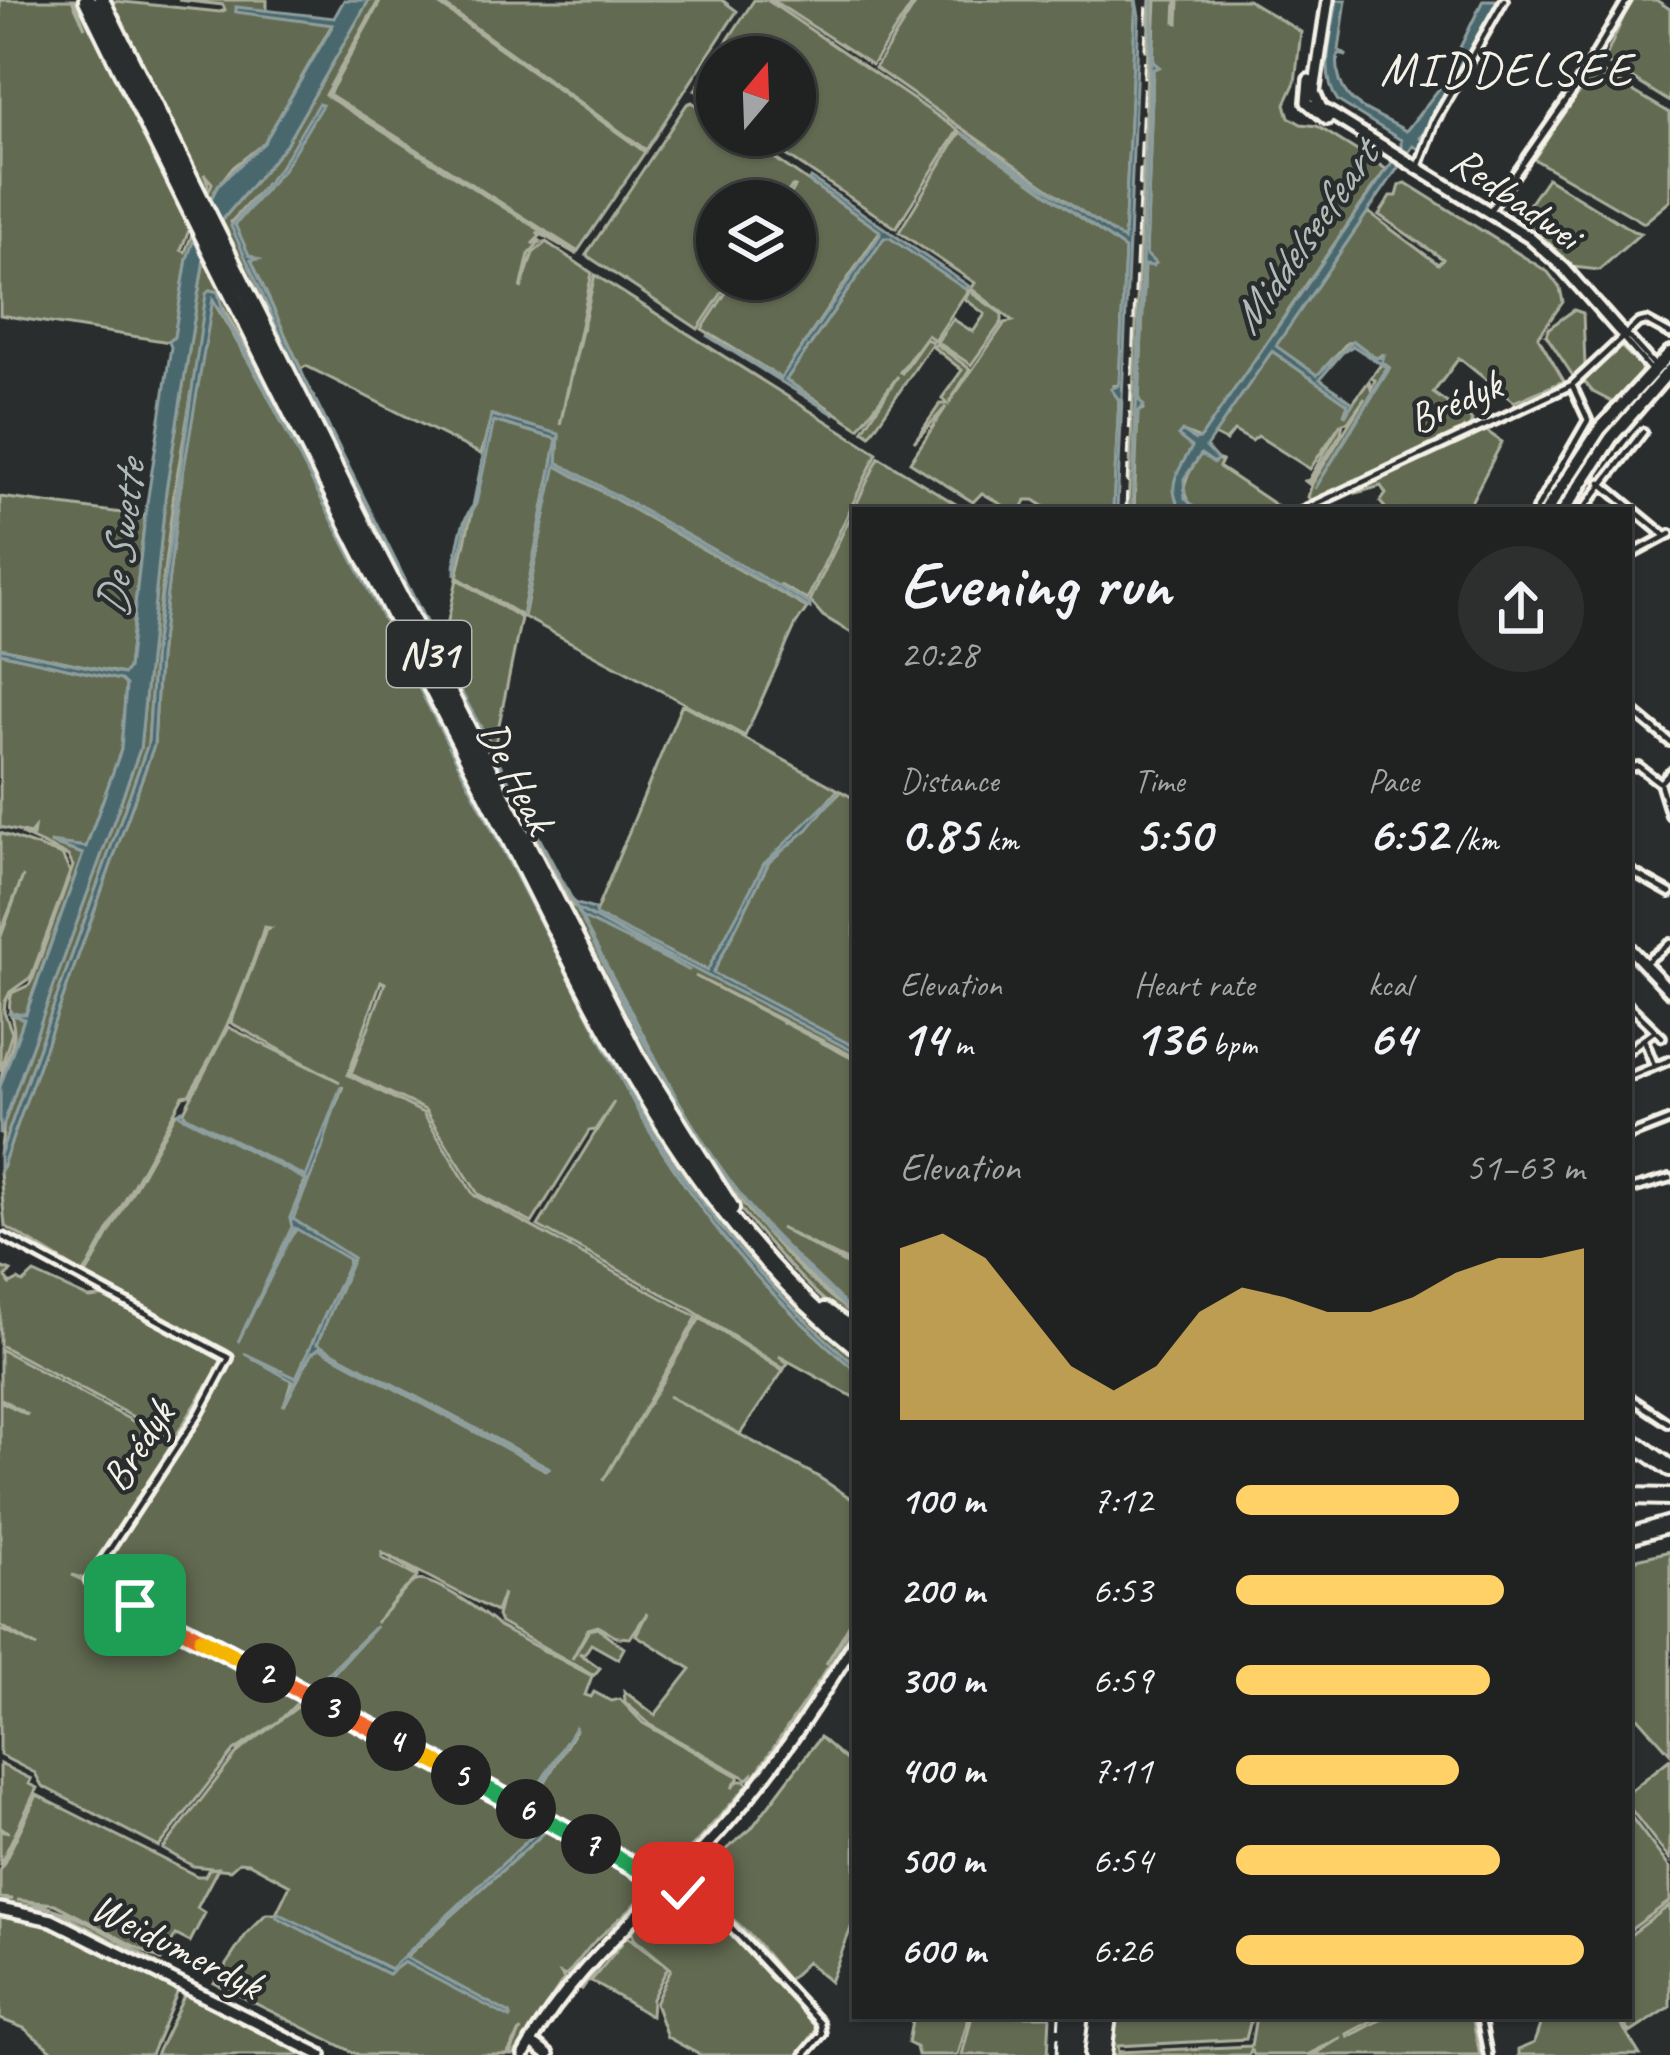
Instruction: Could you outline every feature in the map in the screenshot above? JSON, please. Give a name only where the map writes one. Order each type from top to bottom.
[{"type":"highway","name":"De Heak","points":[[87,0],[195,203],[461,744],[653,1107],[734,1227],[791,1289],[852,1336]]},
{"type":"highway","name":"De Heak","points":[[101,0],[195,203]]},
{"type":"highway","name":"De Heak","points":[[221,255],[637,1058],[728,1205],[775,1261],[852,1335]]},
{"type":"highway","points":[[1632,1441],[1670,1468]]},
{"type":"highway","points":[[1632,1501],[1670,1501]]},
{"type":"highway","points":[[1632,1535],[1670,1524]]},
{"type":"highway","points":[[1093,2055],[1098,2019]]},
{"type":"highway","points":[[1103,2055],[1108,2019]]},
{"type":"main road","points":[[1549,507],[1623,411],[1662,374],[1670,352]]},
{"type":"main road","points":[[1566,507],[1623,411]]},
{"type":"street","name":"Redbadwei","points":[[1324,0],[1316,100],[1327,112],[1545,250],[1662,374]]},
{"type":"street","points":[[1412,166],[1504,0]]},
{"type":"street","points":[[1489,212],[1570,96],[1627,0]]},
{"type":"street","points":[[1624,336],[1642,321],[1670,334]]},
{"type":"street","name":"Brédyk","points":[[1309,507],[1571,385],[1624,336]]},
{"type":"street","points":[[1662,374],[1670,392]]},
{"type":"street","points":[[1538,507],[1588,421],[1571,385]]},
{"type":"street","points":[[1585,507],[1642,432]]},
{"type":"street","points":[[1601,483],[1631,507]]},
{"type":"street","points":[[1632,508],[1668,536],[1632,554]]},
{"type":"street","points":[[1632,710],[1670,742]]},
{"type":"street","points":[[1632,767],[1638,766],[1660,783],[1670,815]]},
{"type":"street","points":[[1660,783],[1670,772]]},
{"type":"street","points":[[1632,872],[1670,893]]},
{"type":"street","points":[[1632,952],[1643,964],[1670,943]]},
{"type":"street","points":[[1632,1008],[1661,1037]]},
{"type":"street","points":[[1632,1048],[1654,1030]]},
{"type":"street","points":[[1644,1041],[1654,1065]]},
{"type":"street","points":[[1632,1076],[1670,1060]]},
{"type":"street","points":[[1632,1135],[1670,1120]]},
{"type":"street","points":[[1632,1189],[1670,1178]]},
{"type":"street","name":"Brédyk","points":[[4,1237],[229,1358],[199,1414],[89,1581],[668,1884]]},
{"type":"street","points":[[1632,1399],[1668,1423]]},
{"type":"street","points":[[548,2055],[528,2048],[596,1954],[668,1884],[766,1776],[852,1647]]},
{"type":"street","points":[[668,1884],[734,1930],[820,2023],[822,2034],[804,2055]]},
{"type":"street","name":"Weidumerdyk","points":[[0,1909],[52,1920],[321,2055]]},
{"type":"street","points":[[1481,2019],[1488,2055]]},
{"type":"green space","points":[[0,0],[72,0],[85,28],[74,0],[83,0],[192,223],[181,250],[185,252],[212,183],[204,174],[208,184],[204,197],[105,0],[220,12],[225,10],[223,5],[178,0],[267,0],[267,11],[236,11],[333,23],[264,143],[231,169],[215,190],[187,259],[174,337],[169,342],[0,315]]},
{"type":"green space","points":[[369,0],[379,0],[325,95],[577,251],[329,94],[381,0],[433,0],[645,152],[576,254],[537,232],[540,236],[532,244],[541,240],[529,254],[521,289],[533,253],[546,242],[592,273],[560,425],[595,275],[877,453],[807,600],[780,585],[777,589],[557,462],[559,436],[492,415],[481,454],[306,366],[301,369],[235,225],[284,168],[320,104],[277,172],[231,222],[300,377],[441,653],[438,643],[444,639],[457,579],[521,618],[492,746],[469,707],[573,906],[594,916],[682,704],[852,797],[852,1048],[713,973],[769,862],[839,794],[836,792],[764,864],[710,971],[624,931],[852,1050],[852,1055],[695,976],[852,1058],[852,1264],[780,1228],[852,1267],[852,1311],[802,1267],[755,1215],[677,1098],[713,1159],[754,1217],[801,1270],[852,1314],[852,1324],[796,1273],[744,1214],[656,1082],[221,234],[212,250],[671,1146],[681,1163],[852,1347],[852,1362],[741,1252],[647,1122],[267,388],[210,290],[174,493],[154,650],[148,744],[0,1155],[4,1123],[140,749],[166,490],[204,259],[218,225],[285,146]]},
{"type":"green space","points":[[437,0],[722,0],[737,11],[721,36],[696,36],[696,74],[646,150]]},
{"type":"green space","points":[[754,0],[767,0],[958,130],[896,228],[788,156],[816,156],[816,36],[730,36]]},
{"type":"green space","points":[[772,0],[915,0],[872,65]]},
{"type":"green space","points":[[918,0],[1136,0],[1124,241],[875,68]]},
{"type":"green space","points":[[1150,0],[1153,0],[1132,507],[1128,507]]},
{"type":"green space","points":[[1156,0],[1176,0],[1178,23],[1179,0],[1248,0],[1301,32],[1295,82],[1285,104],[1289,117],[1317,126],[1386,169],[1200,439],[1183,432],[1179,436],[1192,447],[1179,507],[1134,507],[1138,412],[1143,409],[1139,401],[1145,264],[1155,263],[1146,255],[1153,69],[1159,67],[1153,62]]},
{"type":"green space","points":[[1631,0],[1656,0],[1670,9],[1670,102],[1604,61]]},
{"type":"green space","points":[[1594,68],[1670,113],[1670,201],[1644,223],[1534,159]]},
{"type":"green space","points":[[687,104],[696,105],[696,156],[771,156],[806,180],[696,180],[696,300],[717,300],[698,329],[586,255]]},
{"type":"green space","points":[[960,132],[1125,249],[1119,385],[1113,386],[1119,400],[1113,507],[1045,507],[1026,500],[1023,507],[1006,507],[982,493],[973,502],[910,462],[946,407],[914,442],[940,404],[947,404],[942,398],[962,370],[933,347],[936,344],[970,369],[949,403],[1005,323],[1013,321],[973,290],[1002,314],[1002,322],[971,365],[937,342],[953,319],[973,332],[985,314],[965,299],[975,283],[899,232]]},
{"type":"green space","points":[[1547,178],[1641,233],[1599,270],[1573,267],[1546,240],[1504,212],[1506,203],[1523,213]]},
{"type":"green space","points":[[1406,183],[1548,272],[1563,302],[1538,337],[1564,381],[1514,402],[1459,358],[1433,393],[1472,420],[1470,426],[1507,412],[1311,501],[1312,484],[1365,398],[1343,423],[1309,484],[1305,481],[1341,423],[1310,469],[1258,436],[1252,441],[1234,431],[1226,441],[1214,435],[1272,351],[1348,404],[1344,415],[1369,381],[1371,389],[1382,355],[1376,358],[1355,342],[1347,343],[1317,376],[1275,346],[1368,212],[1438,264],[1443,259],[1379,215]]},
{"type":"green space","points":[[816,187],[880,231],[781,378],[702,329],[721,300],[816,300]]},
{"type":"green space","points":[[889,237],[968,290],[935,340],[927,335],[900,372],[926,339],[933,342],[870,435],[863,430],[898,376],[859,428],[786,380]]},
{"type":"green space","points":[[212,299],[264,388],[640,1115],[736,1252],[791,1312],[852,1367],[852,1396],[779,1356],[788,1363],[784,1369],[687,1307],[538,1226],[614,1102],[595,1130],[589,1131],[532,1223],[478,1194],[425,1110],[351,1074],[385,983],[381,981],[348,1075],[423,1113],[474,1195],[697,1317],[603,1481],[700,1318],[783,1371],[740,1434],[668,1396],[852,1499],[852,1620],[826,1664],[852,1625],[852,1631],[751,1781],[752,1775],[748,1779],[652,1726],[625,1702],[624,1691],[655,1715],[691,1669],[636,1635],[647,1613],[630,1638],[598,1626],[588,1629],[572,1659],[589,1630],[598,1628],[624,1648],[618,1659],[591,1644],[584,1655],[579,1653],[600,1668],[594,1675],[500,1623],[497,1616],[503,1593],[496,1612],[382,1553],[382,1558],[417,1577],[410,1585],[423,1581],[446,1590],[499,1627],[592,1676],[585,1695],[591,1697],[594,1692],[611,1701],[620,1699],[643,1723],[739,1777],[732,1788],[746,1781],[748,1785],[663,1879],[95,1580],[231,1357],[88,1282],[88,1278],[229,1351],[86,1275],[176,1113],[183,1113],[228,1027],[340,1082],[231,1023],[270,928],[264,927],[212,1055],[189,1095],[183,1096],[84,1274],[5,1226],[0,1173],[154,745],[159,657],[178,503]],"holes":[[[343,1086],[292,1219],[353,1258],[317,1344],[548,1467],[546,1470],[319,1348],[311,1354],[284,1406],[292,1380],[245,1354],[296,1378],[349,1263],[297,1228],[281,1251],[293,1226],[290,1218]],[[109,1583],[312,1689],[376,1626],[316,1692],[528,1802],[576,1729],[532,1804],[554,1818]]]},
{"type":"green space","points":[[1574,310],[1583,313],[1585,366],[1575,379],[1546,335]]},
{"type":"green space","points":[[1619,345],[1640,365],[1642,375],[1616,404],[1593,392],[1582,379]]},
{"type":"green space","points":[[1562,392],[1485,430],[1502,442],[1469,507],[1384,507],[1380,502],[1386,494],[1381,486],[1356,493],[1355,487]]},
{"type":"green space","points":[[493,421],[557,439],[522,616],[457,577]]},
{"type":"green space","points":[[1201,454],[1222,461],[1219,467],[1279,507],[1194,507],[1184,490]]},
{"type":"green space","points":[[879,457],[961,507],[855,507]]},
{"type":"green space","points":[[555,465],[807,608],[745,736],[524,617]]},
{"type":"green space","points":[[0,497],[145,516],[124,674],[0,648]]},
{"type":"green space","points":[[852,513],[852,633],[823,616],[810,601]]},
{"type":"green space","points":[[0,653],[126,684],[121,750],[86,847],[50,843],[83,854],[25,1015],[11,1013],[12,993],[33,978],[73,866],[68,856],[21,834],[33,836],[34,829],[30,834],[0,827]]},
{"type":"green space","points":[[0,833],[62,855],[70,872],[31,977],[10,992],[5,1002],[12,1033],[0,1071],[0,939],[23,876],[0,934]]},
{"type":"green space","points":[[11,1014],[24,1019],[0,1087],[14,1035]]},
{"type":"green space","points":[[0,1267],[11,1271],[6,1277],[10,1284],[23,1283],[34,1273],[89,1298],[110,1296],[223,1360],[198,1414],[88,1580],[72,1575],[658,1883],[592,1944],[566,1976],[561,1974],[564,1979],[514,2055],[510,2055],[521,2030],[507,2055],[359,2055],[214,1983],[247,1933],[266,1914],[276,1914],[290,1885],[249,1863],[239,1862],[230,1870],[193,1866],[163,1849],[238,1752],[278,1721],[234,1751],[159,1847],[42,1786],[35,1773],[0,1755],[0,1629],[37,1647],[0,1625],[0,1401],[28,1415],[0,1398],[0,1349],[175,1444],[217,1370],[174,1439],[0,1345]],"holes":[[[302,1698],[525,1814],[304,1702],[279,1721]],[[532,1820],[548,1829],[405,1958],[510,2017],[404,1962],[388,1974],[277,1917],[391,1969],[540,1829]]]},
{"type":"green space","points":[[1670,1551],[1670,1753],[1632,1710],[1632,1560]]},
{"type":"green space","points":[[820,1737],[852,1761],[852,1926],[830,1982],[807,1962],[788,1980],[737,1923],[702,1905],[678,1884],[727,1831],[716,1846],[719,1850],[682,1882],[702,1902],[685,1884],[751,1829]]},
{"type":"green space","points":[[1670,1759],[1670,1860],[1632,1811],[1632,1790]]},
{"type":"green space","points":[[0,1764],[31,1779],[29,1784],[37,1788],[0,1865],[0,1830],[9,1832],[0,1827]]},
{"type":"green space","points":[[37,1795],[197,1876],[218,1868],[197,1908],[205,1913],[190,1942],[176,1935],[161,1960],[55,1904],[17,1900],[41,1905],[63,1912],[85,1921],[186,1980],[53,1909],[0,1902],[13,1899],[0,1898],[0,1871]]},
{"type":"green space","points":[[1632,1818],[1670,1868],[1670,1901],[1632,1929]]},
{"type":"green space","points":[[673,1888],[681,1893],[672,1892],[635,1927],[676,1896],[724,1928],[817,2028],[799,2055],[700,2055],[667,2037],[655,2003],[671,1969],[634,1938],[633,1931],[627,1936],[668,1967],[652,1999],[651,2016],[591,1981],[623,1942],[582,1989],[577,1985],[606,1947]]},
{"type":"green space","points":[[1670,1905],[1670,2007],[1630,2033],[1621,2019],[1632,2019],[1632,1934]]},
{"type":"green space","points":[[0,1917],[70,1934],[178,1991],[151,2055],[57,2055],[24,2028],[0,2019]]},
{"type":"green space","points":[[185,1994],[304,2055],[156,2055]]},
{"type":"green space","points":[[912,2019],[968,2019],[958,2055],[918,2055],[908,2043]]},
{"type":"green space","points":[[971,2019],[1050,2019],[1048,2055],[962,2055]]},
{"type":"green space","points":[[1113,2019],[1251,2019],[1246,2039],[1118,2046],[1119,2052],[1251,2046],[1256,2019],[1375,2019],[1348,2037],[1382,2019],[1473,2019],[1480,2055],[1313,2055],[1342,2037],[1307,2055],[1254,2055],[1251,2050],[1249,2055],[1107,2055]]},
{"type":"green space","points":[[1542,2019],[1618,2019],[1640,2055],[1518,2055],[1518,2050],[1534,2043]]},
{"type":"water","points":[[344,0],[369,0],[285,146],[218,225],[204,259],[166,490],[140,749],[0,1134],[0,1087],[24,1019],[8,1013],[26,1014],[83,854],[50,842],[86,847],[121,750],[126,685],[121,680],[0,653],[0,648],[116,673],[128,669],[169,342],[174,337],[187,259],[218,185],[264,143],[333,25],[236,12],[236,7],[334,18]]},
{"type":"water","points":[[1136,0],[1117,507],[1113,507],[1119,400],[1111,389],[1119,385],[1125,249],[961,132],[1124,240]]},
{"type":"water","points":[[1153,0],[1153,62],[1159,67],[1153,69],[1146,254],[1155,263],[1145,265],[1139,400],[1144,406],[1138,412],[1132,507]]},
{"type":"water","points":[[1337,0],[1346,0],[1339,50],[1347,56],[1338,54],[1341,84],[1356,103],[1406,131],[1442,85],[1483,0],[1495,0],[1497,5],[1420,138],[1423,145],[1413,146],[1276,346],[1317,375],[1353,341],[1376,358],[1384,356],[1382,362],[1390,368],[1315,489],[1387,368],[1353,346],[1320,379],[1353,403],[1345,416],[1348,404],[1272,351],[1206,447],[1217,459],[1214,463],[1201,454],[1184,479],[1185,498],[1194,507],[1179,507],[1174,485],[1192,447],[1178,436],[1182,431],[1200,439],[1401,149],[1401,140],[1338,101],[1329,78],[1328,52]]},
{"type":"water","points":[[318,104],[322,105],[284,168],[235,225],[249,255],[258,259],[251,260],[305,379],[442,654],[300,377],[231,226],[281,166]]},
{"type":"water","points":[[816,181],[970,287],[965,289],[884,238],[786,380],[835,415],[706,335],[781,378],[880,231]]},
{"type":"water","points":[[218,292],[224,315],[267,388],[647,1122],[741,1252],[852,1367],[791,1312],[736,1252],[687,1188],[640,1115],[264,388],[213,299],[178,503],[159,657],[154,745],[0,1173],[0,1155],[148,744],[154,650],[206,294]]},
{"type":"water","points":[[491,415],[559,434],[557,462],[810,608],[556,465],[523,616],[557,439],[494,421],[476,504],[468,517],[455,575],[459,541],[464,522],[473,506]]},
{"type":"water","points":[[443,657],[574,903],[594,909],[596,915],[707,971],[764,864],[838,792],[808,829],[769,862],[713,973],[852,1045],[852,1050],[576,908]]},
{"type":"water","points":[[576,908],[690,971],[582,919]]},
{"type":"water","points":[[582,919],[685,1113],[640,1034]]},
{"type":"water","points":[[341,1086],[293,1219],[353,1258],[317,1344],[547,1470],[319,1348],[311,1354],[283,1406],[294,1382],[244,1353],[296,1378],[350,1260],[295,1228],[238,1342],[292,1227],[290,1218],[306,1180],[179,1112],[306,1177]]},
{"type":"water","points":[[685,1113],[759,1218],[852,1313],[766,1231]]},
{"type":"water","points":[[107,1586],[312,1689],[376,1626],[316,1692],[528,1802],[576,1726],[532,1804],[554,1818]]},
{"type":"water","points":[[532,1818],[549,1828],[405,1957],[510,2018],[404,1962],[388,1974],[277,1917],[278,1913],[390,1969],[540,1829]]},
{"type":"waterway","points":[[1543,507],[1574,456]]},
{"type":"railway","points":[[1126,507],[1147,0]]},
{"type":"railway","points":[[1057,2055],[1059,2019]]},
{"type":"district","name":"MIDDELSEE","points":[[1507,69]]},
{"type":"route","points":[[135,1605],[666,1886],[670,1882],[683,1893]]},
{"type":"water label","name":"Middelseefeart","points":[[1304,238]]},
{"type":"water label","name":"De Swette","points":[[121,539]]}]
